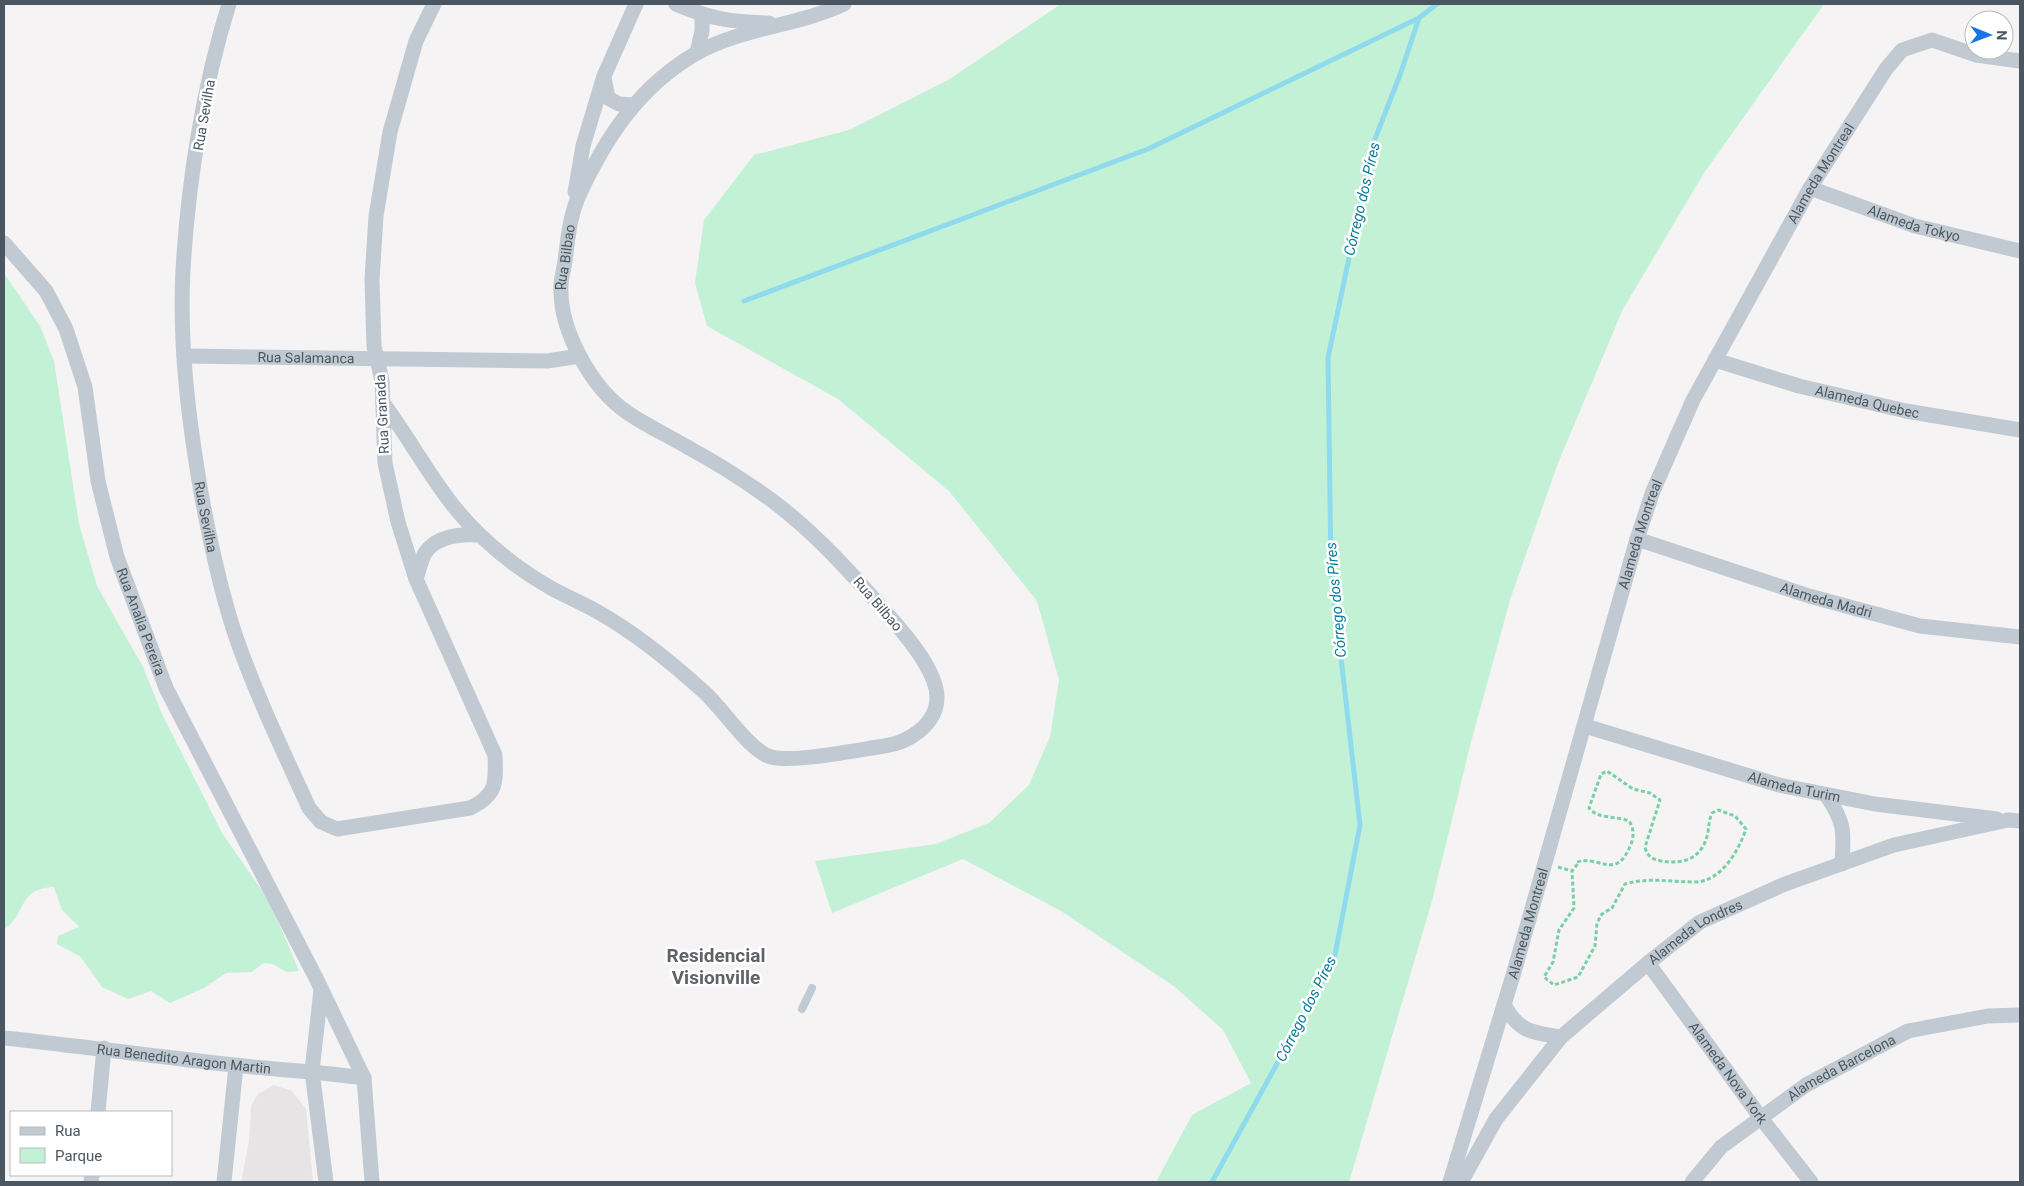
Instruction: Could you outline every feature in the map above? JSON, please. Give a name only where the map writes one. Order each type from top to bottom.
[{"type":"street","name":"Rua Sevilha","points":[[229,4],[208,89],[192,182],[183,271],[184,356],[194,449],[213,560],[236,639],[260,699],[309,808],[321,822],[337,829],[359,827],[470,808],[486,800],[496,783]]},
{"type":"street","name":"Rua Granada","points":[[434,4],[416,41],[390,132],[376,216],[372,280],[374,346],[378,360],[383,403],[385,464],[398,522],[416,579],[495,755],[496,783]]},
{"type":"street","points":[[572,209],[583,146],[604,76],[636,4]]},
{"type":"street","points":[[676,4],[702,15],[728,22],[782,23],[825,12],[844,4]]},
{"type":"street","points":[[697,53],[702,31],[702,15]]},
{"type":"street","name":"Rua Bilbao","points":[[383,403],[451,503],[479,535],[507,559],[548,587],[600,613],[656,652],[705,693],[756,750],[772,758],[791,758],[892,745],[909,739],[927,724],[937,699],[931,674],[903,632],[839,559],[773,501],[706,457],[625,412],[600,387],[580,356],[569,333],[561,290],[572,209],[598,155],[632,105],[658,81],[697,53],[744,34],[782,23]]},
{"type":"street","name":"Alameda Montreal","points":[[1450,1182],[1504,1005],[1637,539],[1653,491],[1693,400],[1810,188],[1886,68],[1902,50],[1932,40],[1976,56],[2020,61]]},
{"type":"street","points":[[604,76],[608,98],[619,104],[632,105]]},
{"type":"street","name":"Alameda Tokyo","points":[[1810,188],[1915,226],[2020,251]]},
{"type":"street","name":"Rua Analia Pereira","points":[[4,243],[46,291],[66,329],[85,387],[98,481],[117,557],[166,688],[321,989],[364,1078]]},
{"type":"street","name":"Rua Salamanca","points":[[184,356],[558,361],[580,356]]},
{"type":"street","name":"Alameda Quebec","points":[[1715,360],[1799,386],[1906,412],[2020,430]]},
{"type":"street","points":[[416,579],[426,552],[439,541],[455,534],[479,535]]},
{"type":"street","name":"Alameda Madri","points":[[1637,539],[1809,596],[1920,626],[2020,637]]},
{"type":"street","name":"Alameda Turim","points":[[1585,726],[1779,786],[1875,804],[2014,821]]},
{"type":"street","points":[[1826,795],[1840,814],[1844,836],[1842,864]]},
{"type":"street","name":"Alameda Londres","points":[[1461,1182],[1496,1119],[1561,1037],[1648,963],[1700,922],[1785,884],[1894,845],[2014,821]]},
{"type":"street","name":"Alameda Nova York","points":[[1648,963],[1760,1118],[1811,1182]]},
{"type":"street","points":[[321,989],[312,1071],[326,1182]]},
{"type":"street","points":[[1504,1005],[1509,1014],[1527,1032],[1561,1037]]},
{"type":"street","name":"Alameda Barcelona","points":[[1692,1182],[1722,1147],[1806,1085],[1908,1031],[1988,1016],[2020,1015]]},
{"type":"street","name":"Rua Benedito Aragon Martin","points":[[4,1038],[104,1048],[236,1066],[312,1071],[364,1078]]},
{"type":"street","points":[[98,1111],[104,1048]]},
{"type":"street","points":[[224,1182],[236,1066]]},
{"type":"street","points":[[364,1078],[372,1182]]},
{"type":"lane","points":[[802,1009],[812,988]]},
{"type":"path","points":[[1607,771],[1632,789],[1650,793],[1660,800],[1645,847],[1646,853],[1653,859],[1681,862],[1696,857],[1703,848],[1712,813],[1718,810],[1735,816],[1746,828],[1738,847],[1717,874],[1697,882],[1642,879],[1625,884],[1612,908],[1602,914],[1597,923],[1595,946],[1578,977],[1554,985],[1544,977],[1553,962],[1559,930],[1574,908],[1572,871],[1578,861],[1606,866],[1615,864],[1627,855],[1632,840],[1633,826],[1630,821],[1592,813],[1589,808],[1600,774],[1607,771]]},
{"type":"shaded area","points":[[274,1085],[292,1091],[306,1109],[313,1182],[241,1182],[249,1141],[251,1106],[258,1094]]},
{"type":"green space","points":[[1061,4],[1824,4],[1704,173],[1623,309],[1558,463],[1510,600],[1471,742],[1432,901],[1349,1182],[1156,1182],[1192,1115],[1251,1083],[1223,1030],[1175,987],[1061,911],[963,859],[832,913],[815,861],[936,844],[989,823],[1029,785],[1050,737],[1059,680],[1037,601],[949,491],[838,399],[707,326],[695,283],[704,220],[754,155],[849,130],[948,80]]},
{"type":"green space","points":[[4,273],[40,326],[54,361],[79,524],[97,586],[143,667],[162,714],[222,833],[270,902],[299,971],[286,972],[273,964],[264,963],[251,972],[226,973],[204,988],[170,1003],[151,991],[128,999],[102,987],[81,957],[57,944],[58,936],[79,927],[62,910],[54,887],[34,892],[28,897],[12,923],[4,930]]},
{"type":"waterway","name":"Córrego dos Píres","points":[[1212,1182],[1334,960],[1360,825],[1331,569],[1328,358],[1373,144],[1400,75],[1419,18],[1437,4]]},
{"type":"waterway","points":[[744,301],[1148,149],[1419,18]]},
{"type":"district","name":"Residencial Visionville","points":[[716,966]]}]
